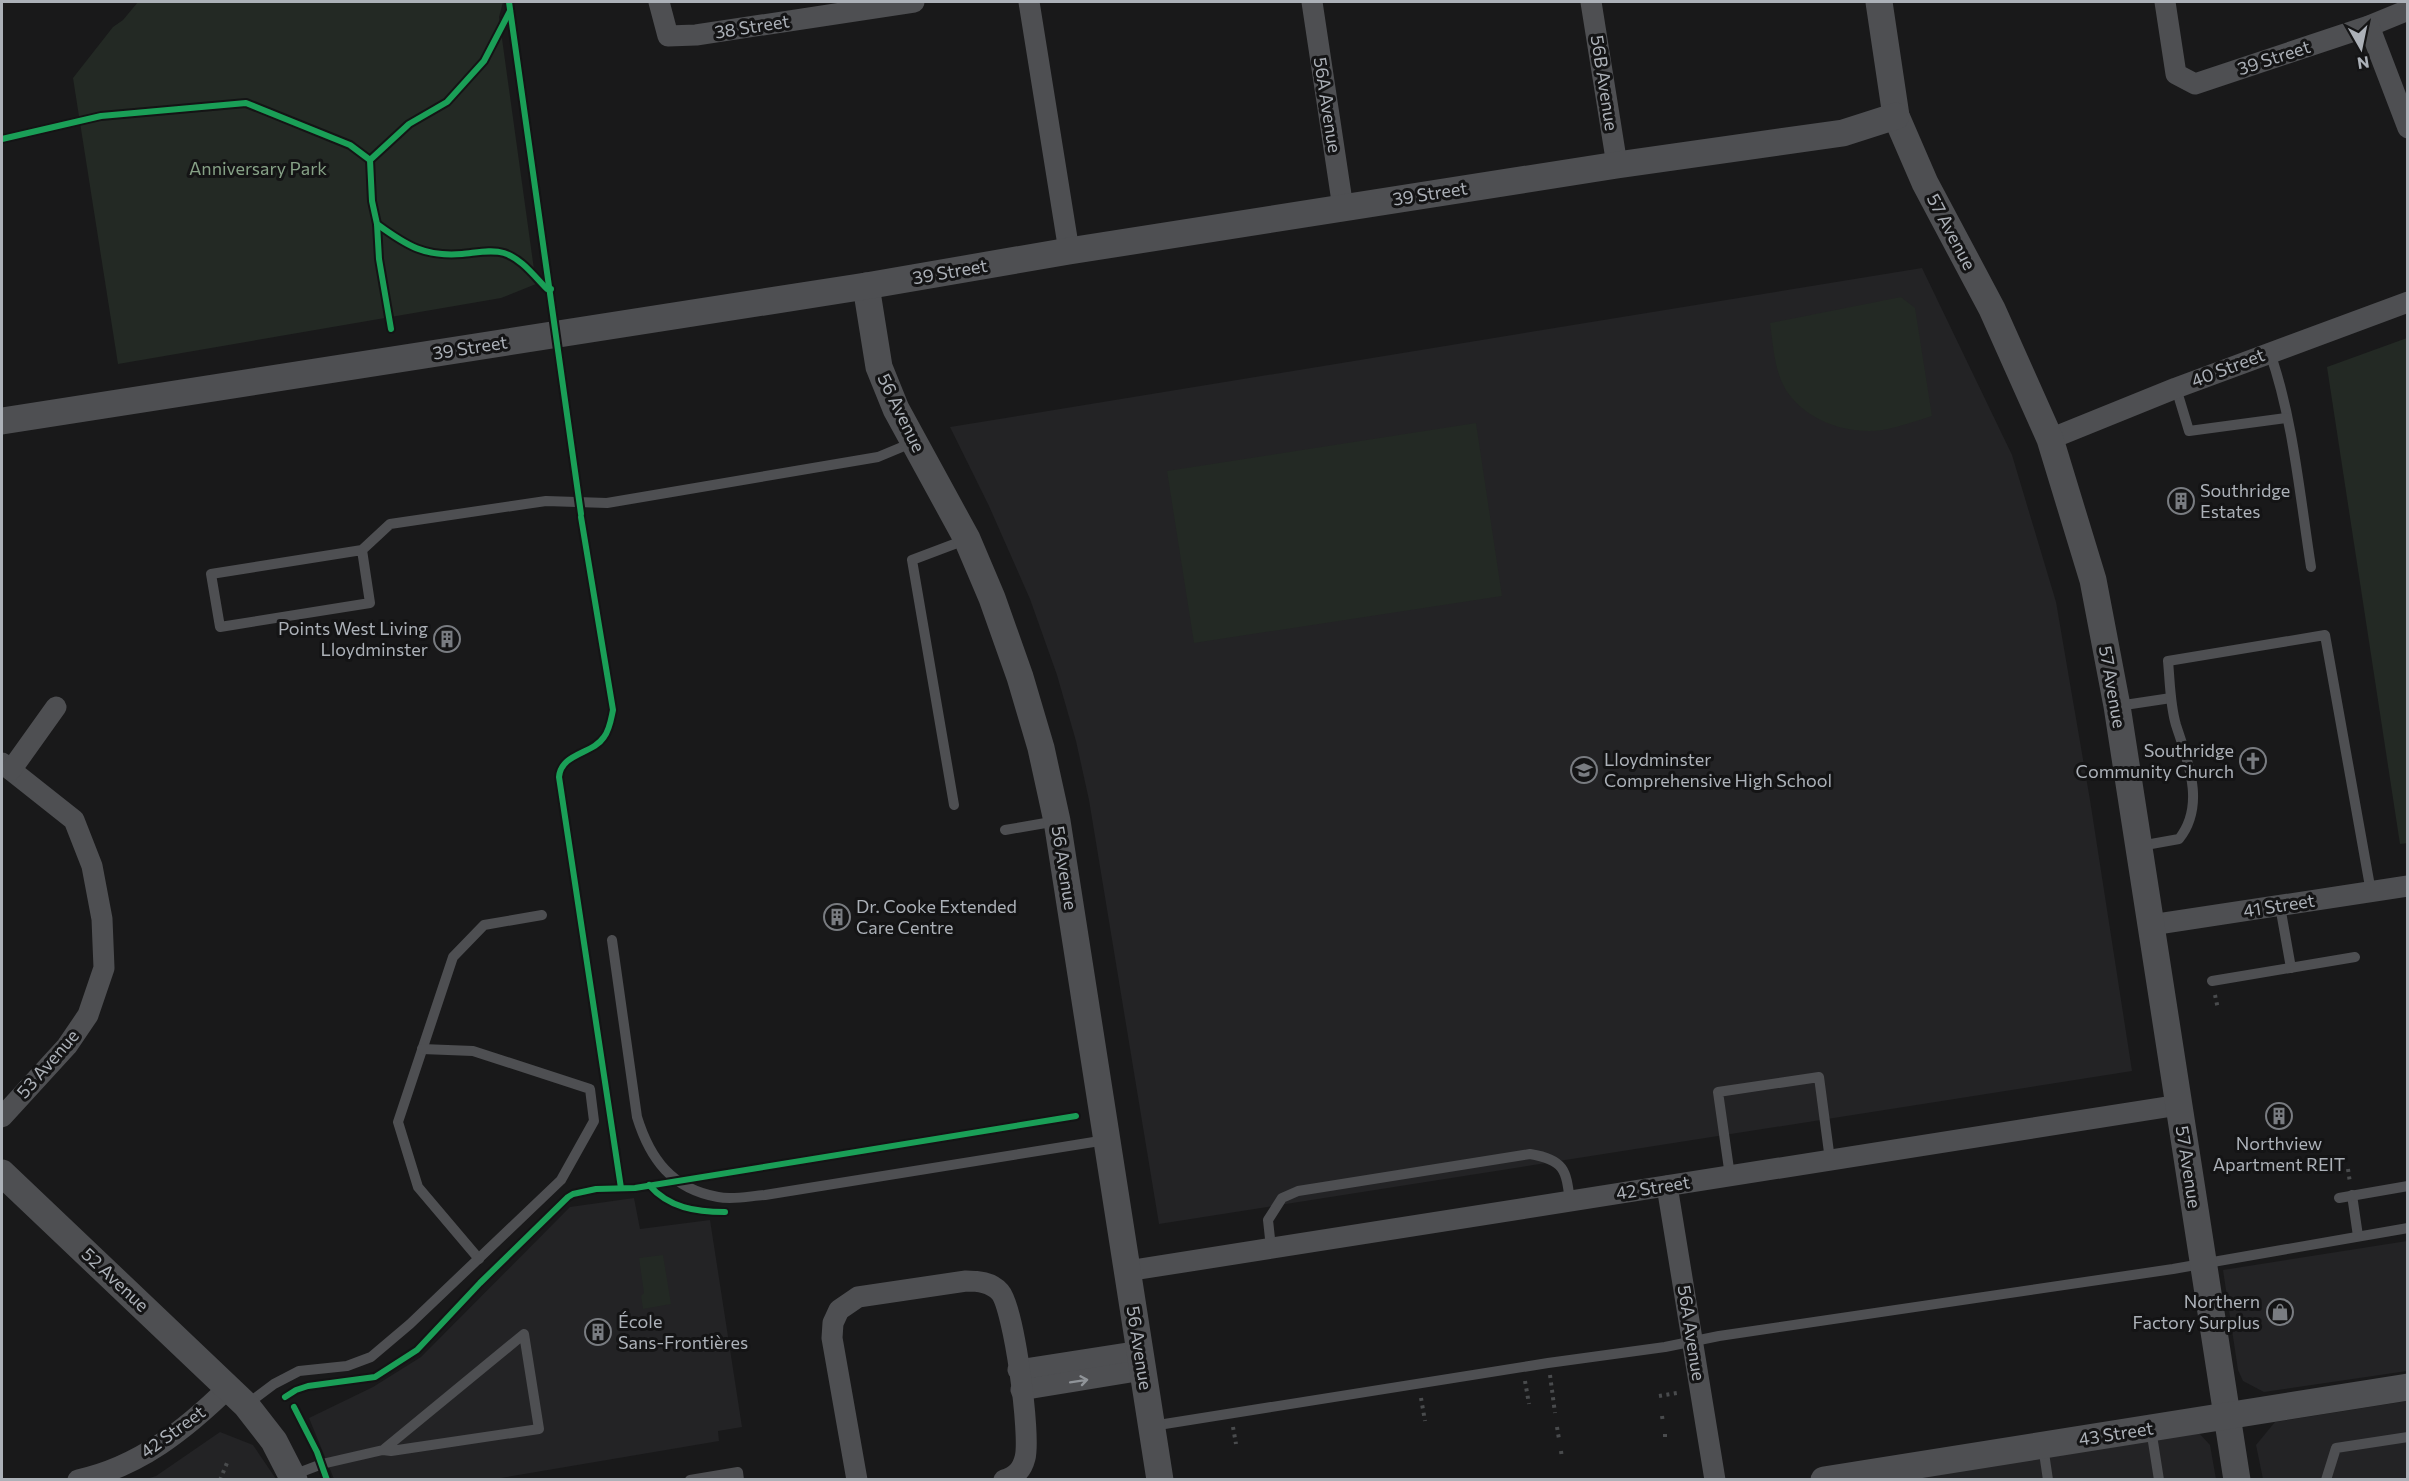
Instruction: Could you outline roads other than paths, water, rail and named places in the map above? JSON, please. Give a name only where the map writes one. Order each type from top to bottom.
[{"type":"street","name":"38 Street","points":[[659,2],[668,36],[696,35],[914,2]]},
{"type":"street","points":[[1029,2],[1069,251]]},
{"type":"street","name":"56A Avenue","points":[[1312,2],[1343,208]]},
{"type":"street","name":"56B Avenue","points":[[1591,2],[1617,165]]},
{"type":"street","name":"57 Avenue","points":[[1879,2],[1896,116],[1925,183],[1992,309],[2050,439],[2093,580],[2116,706],[2237,1479]]},
{"type":"street","name":"39 Street","points":[[2165,2],[2176,74],[2195,84],[2369,26],[2408,10]]},
{"type":"street","points":[[2369,26],[2408,128]]},
{"type":"street","name":"39 Street","points":[[2,422],[866,286],[1069,251],[1617,165],[1843,133],[1896,116]]},
{"type":"street","name":"56 Avenue","points":[[866,286],[879,367],[896,409],[967,539],[992,598],[1020,677],[1041,748],[1057,821],[1160,1479]]},
{"type":"street","name":"40 Street","points":[[2050,439],[2270,352],[2408,302]]},
{"type":"street","points":[[6,766],[56,707]]},
{"type":"street","name":"53 Avenue","points":[[2,1117],[67,1046],[88,1015],[104,968],[102,919],[92,866],[74,820],[6,766]]},
{"type":"street","name":"41 Street","points":[[2151,925],[2408,886]]},
{"type":"street","name":"42 Street","points":[[1127,1271],[2179,1105]]},
{"type":"street","name":"52 Avenue","points":[[2,1173],[238,1396],[274,1441],[294,1477]]},
{"type":"street","name":"56A Avenue","points":[[1667,1186],[1715,1479]]},
{"type":"street","points":[[857,1479],[832,1338],[833,1323],[839,1310],[858,1297],[966,1281],[983,1282],[998,1290],[1005,1300],[1020,1380],[1027,1437],[1026,1456],[1021,1470],[1012,1477],[1004,1479]]},
{"type":"street","points":[[1020,1380],[1141,1361]]},
{"type":"street","name":"43 Street","points":[[1824,1479],[1866,1476],[2408,1387]]},
{"type":"street","name":"42 Street","points":[[78,1479],[116,1468],[156,1448],[205,1410],[238,1396]]},
{"type":"lane","points":[[2270,352],[2279,378],[2312,567]]},
{"type":"lane","points":[[2176,388],[2189,431],[2286,418]]},
{"type":"lane","points":[[362,550],[370,603],[220,627],[211,574],[362,550],[390,524],[546,501],[607,503],[878,458],[914,442]]},
{"type":"lane","points":[[954,805],[912,560],[967,539]]},
{"type":"lane","points":[[2138,846],[2179,839],[2188,828],[2193,804],[2192,774],[2185,746],[2176,724],[2168,661],[2325,635],[2371,892]]},
{"type":"lane","points":[[2116,706],[2171,698]]},
{"type":"lane","points":[[1005,830],[1057,821]]},
{"type":"lane","points":[[2280,906],[2290,968]]},
{"type":"lane","points":[[479,1259],[418,1186],[398,1122],[453,957],[484,925],[542,915]]},
{"type":"lane","points":[[612,940],[638,1117],[644,1139],[657,1160],[676,1182],[696,1191],[720,1198],[765,1195],[1107,1140]]},
{"type":"lane","points":[[2212,981],[2355,957]]},
{"type":"lane","points":[[238,1396],[274,1384],[299,1371],[347,1366],[371,1357],[410,1324],[561,1180],[594,1121],[590,1089],[473,1051],[422,1049]]},
{"type":"lane","points":[[1730,1176],[1719,1092],[1819,1077],[1830,1160]]},
{"type":"lane","points":[[1271,1248],[1268,1220],[1282,1198],[1298,1191],[1530,1154],[1546,1157],[1560,1164],[1566,1174],[1570,1201]]},
{"type":"lane","points":[[2339,1198],[2408,1186]]},
{"type":"lane","points":[[2352,1195],[2358,1236]]},
{"type":"lane","points":[[1152,1426],[2204,1263],[2408,1228]]},
{"type":"lane","points":[[294,1477],[322,1464],[383,1450],[391,1451],[539,1429],[524,1334],[383,1450]]},
{"type":"lane","points":[[2146,1479],[2159,1478],[2151,1429]]},
{"type":"lane","points":[[2326,1479],[2336,1448],[2408,1437]]},
{"type":"lane","points":[[2043,1446],[2048,1479]]},
{"type":"lane","points":[[690,1479],[738,1472],[739,1479]]},
{"type":"place","name":"Southridge Estates","points":[[2181,501]]},
{"type":"place","name":"Points West Living Lloydminster","points":[[447,639]]},
{"type":"place","name":"Southridge Community Church","points":[[2253,761]]},
{"type":"place","name":"Lloydminster Comprehensive High School","points":[[1584,770]]},
{"type":"place","name":"Dr. Cooke Extended Care Centre","points":[[837,917]]},
{"type":"place","name":"Northview Apartment REIT","points":[[2279,1116]]},
{"type":"place","name":"Northern Factory Surplus","points":[[2280,1312]]},
{"type":"place","name":"École Sans-Frontières","points":[[598,1332]]},
{"type":"park label","name":"Anniversary Park","points":[[258,169]]}]
